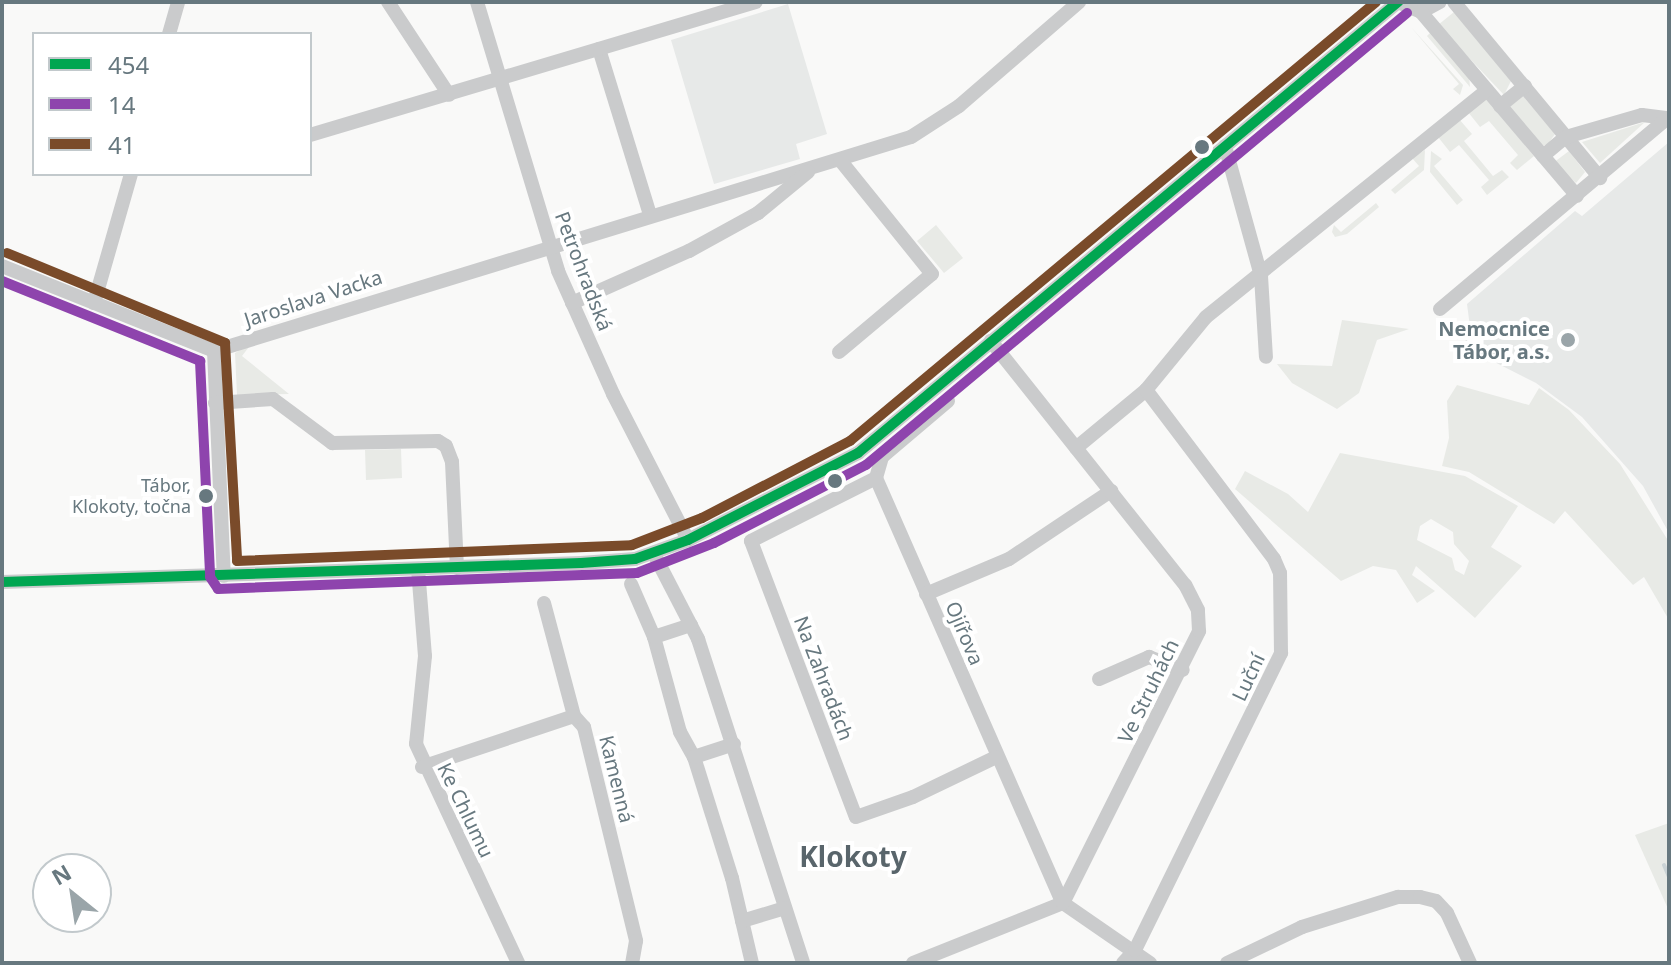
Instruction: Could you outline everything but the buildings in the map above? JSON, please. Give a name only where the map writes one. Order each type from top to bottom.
[{"type":"street","points":[[170,32],[178,2]]},
{"type":"street","points":[[388,2],[449,95]]},
{"type":"street","name":"Petrohradská","points":[[477,2],[499,81],[572,303],[688,540]]},
{"type":"street","points":[[312,134],[756,2]]},
{"type":"street","name":"Jaroslava Vacka","points":[[214,351],[551,245],[840,160],[932,126],[1079,2]]},
{"type":"street","points":[[2,582],[605,562],[654,554],[688,540],[839,465],[1398,2],[1421,12],[1577,196]]},
{"type":"street","points":[[1421,12],[1440,2]]},
{"type":"street","points":[[1454,2],[1600,178]]},
{"type":"street","points":[[599,49],[650,215]]},
{"type":"street","points":[[1500,106],[1525,86]]},
{"type":"street","points":[[1076,448],[1146,390],[1206,317],[1328,222],[1487,90]]},
{"type":"street","points":[[1543,156],[1566,137],[1642,115],[1668,118]]},
{"type":"street","points":[[1440,309],[1668,118]]},
{"type":"street","points":[[1225,146],[1261,276],[1266,357]]},
{"type":"street","points":[[839,352],[932,274],[840,160]]},
{"type":"street","points":[[572,303],[671,260],[758,213],[814,167]]},
{"type":"street","points":[[94,303],[130,176]]},
{"type":"street","points":[[3,268],[214,351],[224,576]]},
{"type":"street","name":"Ve Struhách","points":[[991,341],[1111,491],[1198,610],[1199,631],[1183,670],[1063,903]]},
{"type":"street","name":"Luční","points":[[1123,963],[1135,950],[1281,653],[1280,573],[1274,559],[1146,390]]},
{"type":"street","points":[[215,403],[273,399],[332,443],[438,441],[446,446],[452,462],[457,568]]},
{"type":"street","points":[[876,478],[882,457],[948,401]]},
{"type":"street","name":"Ojířova","points":[[876,478],[996,757],[1063,903]]},
{"type":"street","name":"Na Zahradách","points":[[876,478],[751,541],[856,817],[913,797],[996,757]]},
{"type":"street","points":[[926,594],[1009,559],[1111,491]]},
{"type":"street","points":[[654,554],[691,625],[734,744],[803,963]]},
{"type":"street","name":"Ke Chlumu","points":[[418,569],[425,656],[415,727],[422,767],[518,963]]},
{"type":"street","points":[[631,584],[654,637],[680,732],[694,757],[752,963]]},
{"type":"street","name":"Kamenná","points":[[544,603],[574,716],[584,727],[636,941],[632,963]]},
{"type":"street","points":[[654,637],[691,625]]},
{"type":"street","points":[[1099,679],[1149,657],[1183,670]]},
{"type":"street","points":[[422,767],[574,716]]},
{"type":"street","points":[[694,757],[734,744]]},
{"type":"street","points":[[1227,963],[1302,927],[1398,897],[1436,901],[1447,913],[1470,963]]},
{"type":"street","points":[[913,963],[1063,903],[1150,963]]},
{"type":"street","points":[[742,921],[785,908]]},
{"type":"shaded area","points":[[788,4],[827,134],[796,144],[800,159],[714,184],[671,40]]},
{"type":"shaded area","points":[[1454,12],[1511,81],[1504,95],[1438,25]]},
{"type":"shaded area","points":[[1411,27],[1463,85],[1460,95],[1453,89],[1459,84]]},
{"type":"shaded area","points":[[1431,32],[1469,76],[1470,87],[1427,36]]},
{"type":"shaded area","points":[[1523,96],[1555,134],[1548,144],[1540,147],[1508,108]]},
{"type":"shaded area","points":[[1485,97],[1534,156],[1517,170],[1510,163],[1518,155],[1489,121],[1480,127],[1468,112]]},
{"type":"shaded area","points":[[1459,119],[1472,134],[1464,141],[1493,176],[1502,170],[1509,177],[1487,195],[1481,187],[1489,180],[1459,145],[1450,152],[1438,137]]},
{"type":"shaded area","points":[[1645,122],[1600,163],[1582,142]]},
{"type":"shaded area","name":"Nemocnice Tábor, a.s.","points":[[1669,142],[1669,533],[1643,486],[1582,417],[1536,383],[1461,345],[1471,335],[1467,304],[1575,211],[1582,216]]},
{"type":"shaded area","points":[[1425,150],[1424,170],[1395,194],[1391,190],[1419,166],[1412,158]]},
{"type":"shaded area","points":[[1431,151],[1442,159],[1434,166],[1463,200],[1457,205],[1430,172]]},
{"type":"shaded area","points":[[1569,151],[1585,172],[1576,183],[1553,163]]},
{"type":"shaded area","points":[[1376,203],[1379,207],[1347,234],[1335,237],[1332,232],[1334,225],[1341,232]]},
{"type":"shaded area","points":[[936,225],[963,258],[944,273],[917,241]]},
{"type":"shaded area","points":[[1342,320],[1409,329],[1377,340],[1359,393],[1337,409],[1292,383],[1277,364],[1332,366]]},
{"type":"shaded area","points":[[252,343],[242,356],[289,394],[237,395],[235,353]]},
{"type":"shaded area","points":[[1457,385],[1529,405],[1539,388],[1569,410],[1620,464],[1669,542],[1669,620],[1644,577],[1633,585],[1565,511],[1554,524],[1469,472],[1442,466],[1449,438],[1447,401]]},
{"type":"shaded area","points":[[401,449],[402,478],[366,480],[365,450]]},
{"type":"shaded area","points":[[1340,453],[1465,476],[1518,506],[1491,547],[1522,566],[1475,618],[1416,566],[1412,575],[1435,591],[1417,603],[1396,570],[1373,566],[1341,581],[1235,489],[1245,471],[1288,494],[1308,512]],"holes":[[[1431,519],[1453,532],[1454,544],[1469,561],[1464,575],[1455,570],[1452,558],[1417,540],[1420,526]]]},
{"type":"shaded area","points":[[1669,823],[1669,911],[1635,835]]},
{"type":"waterway","points":[[1664,865],[1669,877]]},
{"type":"transit line","name":"41","points":[[7,253],[225,343],[237,561],[632,545],[702,518],[850,441],[1376,2]]},
{"type":"transit line","name":"454","points":[[2,582],[581,563],[635,559],[688,540],[858,453],[1398,2]]},
{"type":"transit line","name":"14","points":[[2,281],[200,361],[210,577],[218,589],[637,573],[714,543],[866,465],[1407,13]]},
{"type":"place","name":"Nemocnice Tábor, a.s.","points":[[1568,340]]},
{"type":"place","name":"Tábor, Klokoty, točna","points":[[206,496]]},
{"type":"district","name":"Klokoty","points":[[853,856]]}]
